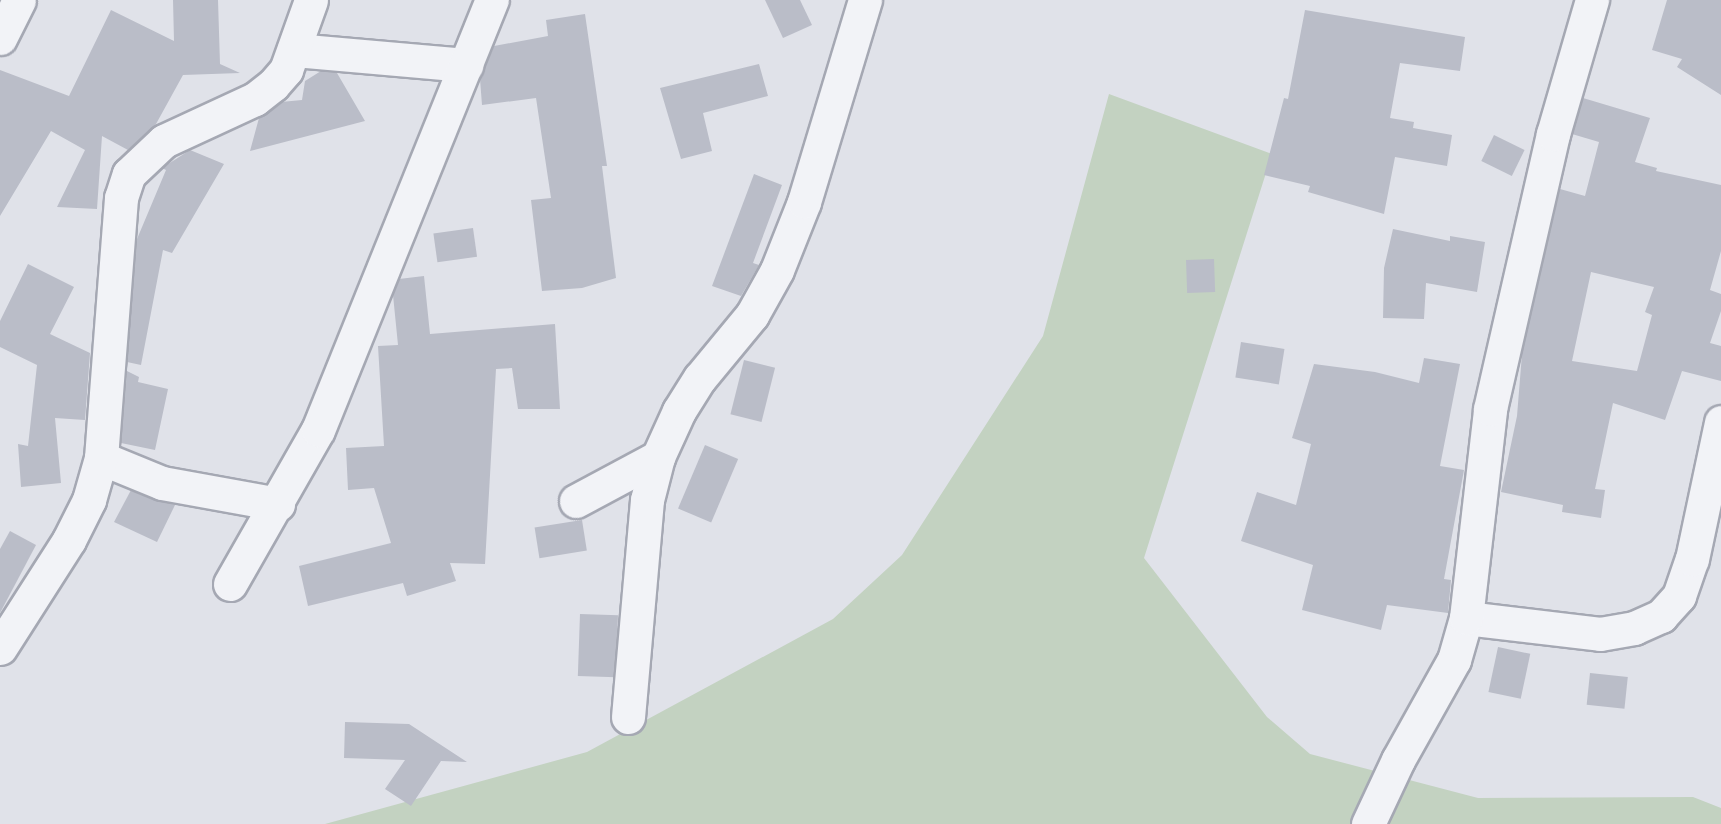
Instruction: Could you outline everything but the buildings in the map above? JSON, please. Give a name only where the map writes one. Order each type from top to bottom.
[{"type":"street","points":[[0,39],[19,0]]},
{"type":"street","points":[[0,648],[69,540],[89,500],[101,458],[121,198],[129,174],[164,141],[255,99],[273,85],[294,50],[311,0]]},
{"type":"street","points":[[230,584],[278,504],[318,430],[492,0]]},
{"type":"street","points":[[628,717],[647,500],[658,457],[679,411],[700,378],[752,315],[777,270],[804,202],[865,0]]},
{"type":"street","points":[[1368,824],[1398,760],[1454,660],[1466,618],[1490,409],[1553,134],[1592,0]]},
{"type":"street","points":[[294,50],[466,65]]},
{"type":"street","points":[[1466,618],[1600,634],[1634,628],[1661,616],[1679,596],[1692,559],[1721,422]]},
{"type":"street","points":[[576,501],[658,457]]},
{"type":"street","points":[[101,458],[162,483],[278,504]]},
{"type":"green space","points":[[1109,94],[1272,154],[1144,558],[1267,717],[1310,754],[1478,798],[1693,797],[1721,808],[1721,824],[325,824],[587,752],[833,619],[902,555],[1043,336]]}]
